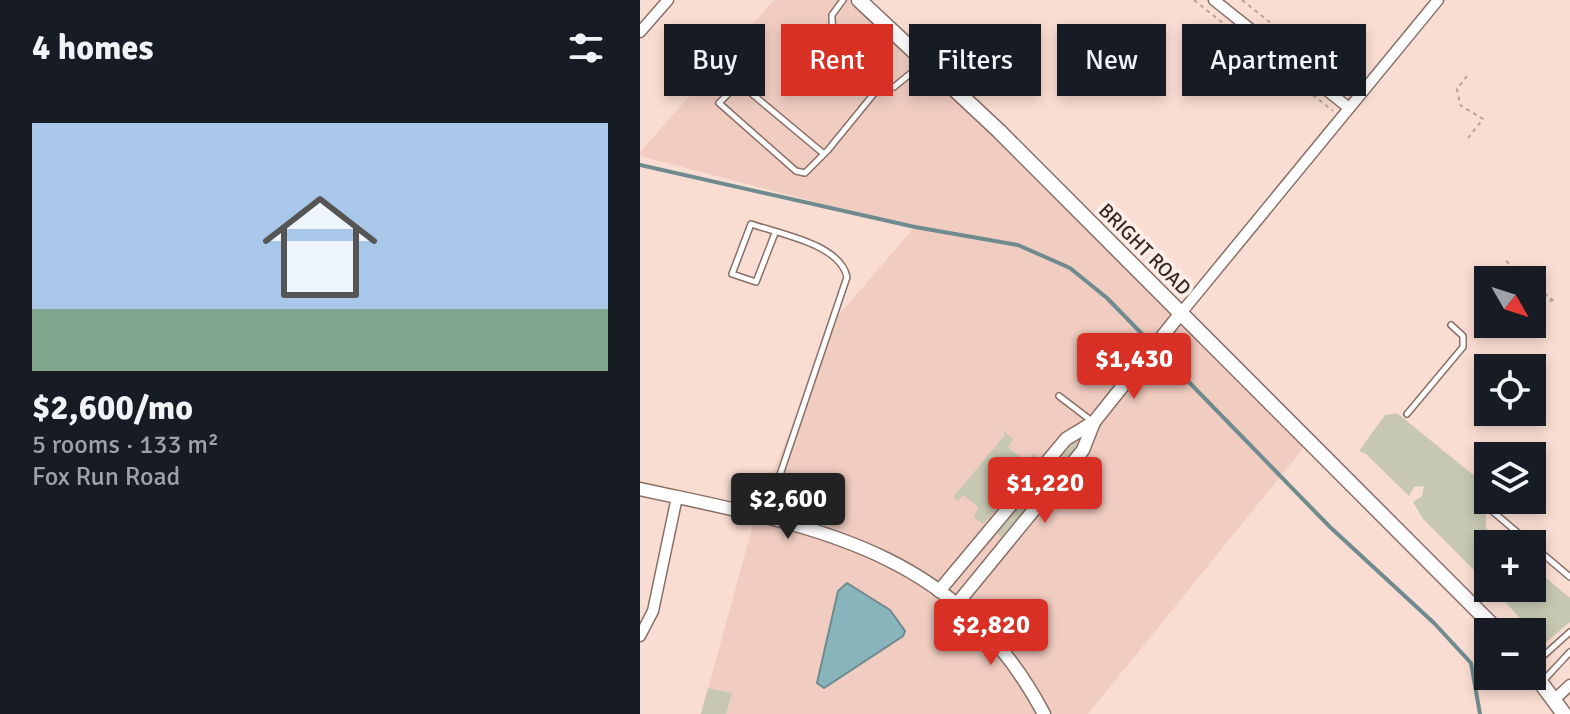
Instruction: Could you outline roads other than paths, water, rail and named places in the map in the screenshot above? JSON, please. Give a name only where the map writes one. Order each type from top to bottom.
[{"type":"main road","name":"BRIGHT ROAD","points":[[859,0],[909,46]]},
{"type":"main road","name":"BRIGHT ROAD","points":[[961,96],[1485,618]]},
{"type":"main road","points":[[1546,686],[1562,705]]},
{"type":"street","points":[[640,32],[668,0]]},
{"type":"street","points":[[1214,0],[1349,108]]},
{"type":"street","points":[[956,605],[1083,450],[1094,422],[1145,356],[1438,0]]},
{"type":"street","points":[[939,591],[1066,439],[1094,422]]},
{"type":"street","points":[[640,489],[766,517],[853,542],[885,557],[956,605],[1014,667],[1044,714]]},
{"type":"street","points":[[640,636],[653,611],[677,497]]},
{"type":"street","points":[[1562,705],[1570,685]]},
{"type":"lane","points":[[652,0],[660,9]]},
{"type":"lane","points":[[834,24],[832,15],[843,0]]},
{"type":"lane","points":[[824,154],[739,83],[719,103],[796,171],[805,173],[824,154],[872,96]]},
{"type":"lane","points":[[766,517],[847,277],[845,268],[832,254],[751,224],[732,274],[756,282],[775,233]]},
{"type":"lane","points":[[1407,414],[1463,347],[1463,336],[1451,325]]},
{"type":"lane","points":[[1059,396],[1094,422]]},
{"type":"lane","points":[[1496,514],[1515,530]]},
{"type":"lane","points":[[1546,556],[1570,577]]},
{"type":"lane","points":[[1546,660],[1570,632]]},
{"type":"lane","points":[[1546,666],[1570,652]]},
{"type":"water","points":[[847,583],[890,610],[905,631],[903,636],[824,688],[817,683],[838,591]]},
{"type":"waterway","points":[[640,165],[915,227],[1018,245],[1070,268],[1107,298],[1330,527],[1434,623],[1471,663],[1480,714]]}]
